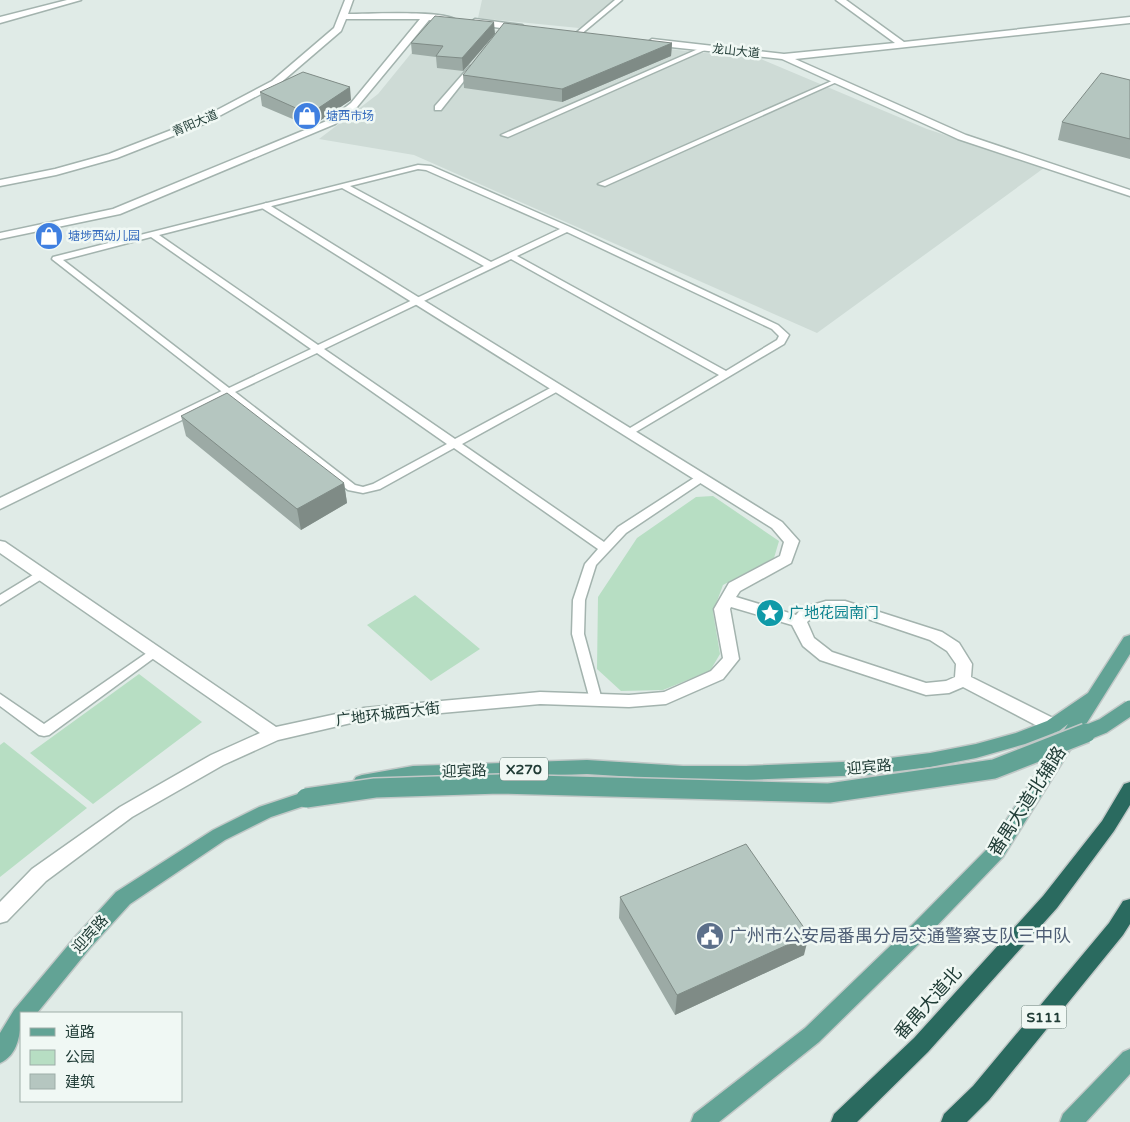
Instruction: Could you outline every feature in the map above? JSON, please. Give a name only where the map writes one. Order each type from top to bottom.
[{"type":"highway","name":"番禺大道北","points":[[842,1122],[921,1045],[1050,902],[1108,826],[1130,789]]},
{"type":"highway","name":"S111","points":[[952,1122],[981,1094],[1116,930],[1130,907]]},
{"type":"highway","points":[[960,1122],[981,1094]]},
{"type":"main road","name":"番禺大道北辅路","points":[[702,1122],[812,1035],[920,930],[996,852],[1130,641]]},
{"type":"main road","name":"迎宾路","points":[[25,1012],[122,898],[219,836],[265,812],[354,783],[413,773],[587,767],[683,773],[746,773],[866,768],[930,760],[976,751],[1019,738],[1053,726],[1093,698]]},
{"type":"main road","points":[[306,798],[375,788],[500,784],[829,793],[994,769],[1103,726],[1130,708]]},
{"type":"main road","points":[[0,1053],[20,1018]]},
{"type":"main road","points":[[1071,1122],[1130,1059]]},
{"type":"street","points":[[0,20],[77,0]]},
{"type":"street","name":"青阳大道","points":[[0,183],[56,172],[113,156],[203,121],[275,83],[338,30],[350,0]]},
{"type":"street","points":[[840,0],[884,29],[903,45]]},
{"type":"street","points":[[343,16],[427,17],[534,29]]},
{"type":"street","points":[[0,236],[116,212],[332,122],[354,105],[427,17]]},
{"type":"street","name":"龙山大道","points":[[646,41],[784,57],[1130,20]]},
{"type":"street","points":[[573,33],[587,35]]},
{"type":"street","points":[[784,57],[962,137],[1130,193]]},
{"type":"street","points":[[266,206],[777,525],[792,541],[786,559],[734,587],[727,600],[799,621]]},
{"type":"street","points":[[0,504],[228,392]]},
{"type":"street","points":[[0,546],[274,734]]},
{"type":"street","name":"广地环城西大街","points":[[0,915],[39,874],[126,812],[217,760],[274,734],[364,714],[540,698],[629,701],[666,698],[718,675],[731,660],[722,609],[727,600]]},
{"type":"street","points":[[799,621],[808,612],[826,606],[846,606],[936,636],[953,647],[964,664],[963,680]]},
{"type":"street","points":[[799,621],[803,636],[813,648],[826,656],[926,689],[949,687],[963,680]]},
{"type":"street","points":[[963,680],[1053,726]]},
{"type":"lane","points":[[573,33],[619,0]]},
{"type":"lane","points":[[501,33],[508,26]]},
{"type":"lane","points":[[505,135],[705,48]]},
{"type":"lane","points":[[438,108],[476,63]]},
{"type":"lane","points":[[602,184],[836,81]]},
{"type":"lane","points":[[557,388],[376,487],[362,490],[352,488],[56,259],[402,170],[418,167],[428,168],[567,229],[775,327],[784,335],[781,342],[629,433]]},
{"type":"lane","points":[[343,185],[491,266]]},
{"type":"lane","points":[[228,392],[567,229]]},
{"type":"lane","points":[[152,234],[316,350],[605,548]]},
{"type":"lane","points":[[511,256],[726,375]]},
{"type":"lane","points":[[596,700],[578,634],[579,600],[590,564],[622,530],[701,478]]},
{"type":"lane","points":[[0,601],[41,574]]},
{"type":"lane","points":[[0,699],[44,731],[154,652]]},
{"type":"shaded area","points":[[482,0],[616,0],[579,28],[478,18]]},
{"type":"shaded area","points":[[435,24],[761,59],[927,129],[1044,168],[817,333],[414,155],[319,139],[378,94]]},
{"type":"green space","points":[[713,496],[779,541],[774,558],[723,585],[713,612],[720,654],[710,671],[663,690],[621,691],[597,669],[598,597],[637,538],[696,497]]},
{"type":"green space","points":[[415,595],[480,649],[431,681],[367,625]]},
{"type":"green space","points":[[139,674],[202,722],[93,804],[30,753]]},
{"type":"green space","points":[[4,742],[87,808],[0,877],[0,745]]},
{"type":"building","points":[[435,16],[494,22],[462,58],[436,56],[443,46],[411,43]]},
{"type":"building","points":[[504,23],[672,43],[562,89],[463,75]]},
{"type":"building","points":[[303,72],[350,87],[317,109],[307,113],[260,92]]},
{"type":"building","points":[[1101,73],[1130,80],[1130,139],[1062,122]]},
{"type":"building","points":[[227,393],[344,483],[297,509],[181,416]]},
{"type":"building","name":"广州市公安局番禺分局交通警察支队三中队","points":[[746,844],[809,935],[677,995],[620,897]]},
{"type":"place","name":"塘西市场","points":[[307,116]]},
{"type":"place","name":"塘埗西幼儿园","points":[[49,236]]},
{"type":"place","name":"广地花园南门","points":[[770,613]]},
{"type":"place","name":"广州市公安局番禺分局交通警察支队三中队","points":[[710,936]]}]
